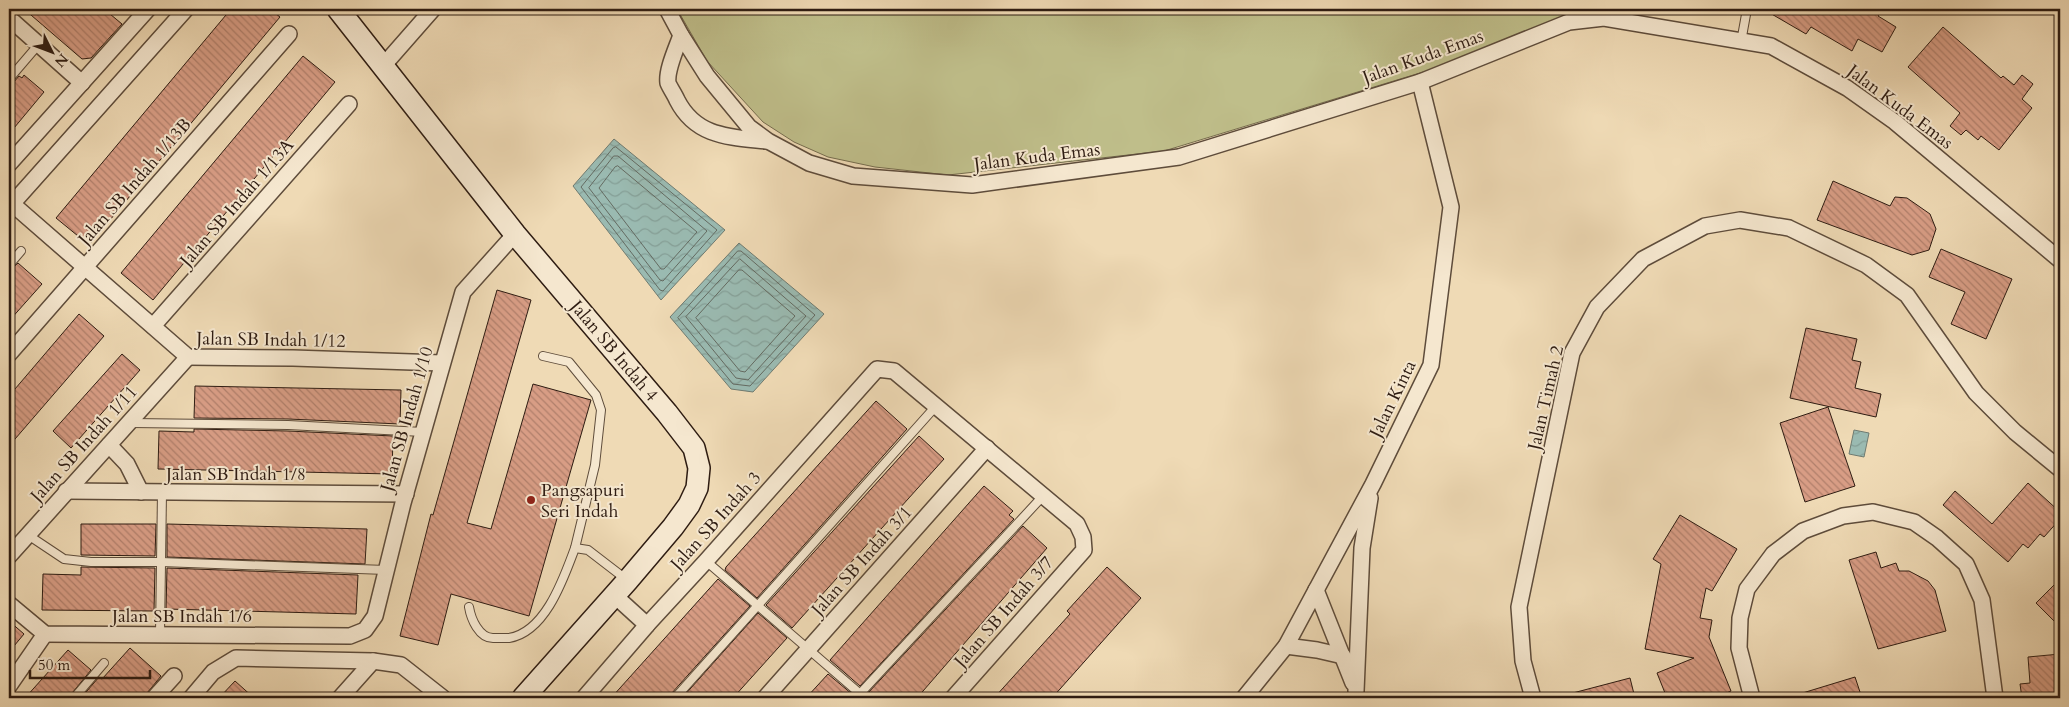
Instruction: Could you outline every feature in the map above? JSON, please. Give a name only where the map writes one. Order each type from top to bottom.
[{"type":"street","points":[[11,202],[186,9]]},
{"type":"street","name":"Jalan SB Indah 4","points":[[338,9],[515,234],[667,413],[694,448],[699,468],[697,488],[689,505],[673,527],[621,588],[523,698]]},
{"type":"street","points":[[383,66],[433,9]]},
{"type":"street","name":"Jalan Kuda Emas","points":[[667,9],[707,76],[749,127],[768,141],[810,163],[853,176],[972,185],[1179,157],[1420,82],[1569,22],[1604,18],[1771,46],[1847,88],[1895,122],[2060,260]]},
{"type":"street","points":[[9,164],[144,10]]},
{"type":"street","points":[[9,18],[82,83]]},
{"type":"street","name":"Jalan SB Indah 1/13B","points":[[9,354],[289,34]]},
{"type":"street","name":"Jalan Kuda Emas","points":[[681,35],[672,61],[668,83],[684,112],[693,122],[724,136],[768,141]]},
{"type":"street","name":"Jalan Kinta","points":[[1244,698],[1286,646],[1373,484],[1432,365],[1450,207],[1420,82]]},
{"type":"street","name":"Jalan SB Indah 1/13A","points":[[153,326],[349,104]]},
{"type":"street","name":"Jalan SB Indah 1/12","points":[[11,202],[188,357],[442,363]]},
{"type":"street","name":"Jalan Timah 2","points":[[1533,698],[1523,661],[1519,607],[1572,353],[1597,307],[1643,260],[1705,226],[1740,220],[1789,228],[1866,265],[1907,295],[1976,393],[2015,432],[2060,470]]},
{"type":"street","name":"Jalan SB Indah 1/10","points":[[365,630],[375,616],[406,494],[463,292],[515,234]]},
{"type":"street","name":"Jalan SB Indah 1/11","points":[[9,556],[188,357]]},
{"type":"street","name":"Jalan SB Indah 3","points":[[584,698],[647,625],[706,562],[877,369],[894,371],[936,406]]},
{"type":"street","points":[[936,406],[1043,496]]},
{"type":"street","points":[[109,445],[127,464],[140,492]]},
{"type":"street","name":"Jalan SB Indah 3/1","points":[[765,698],[987,448]]},
{"type":"street","points":[[1357,694],[1362,548],[1373,484]]},
{"type":"street","name":"Jalan SB Indah 1/8","points":[[66,491],[406,494]]},
{"type":"street","name":"Jalan SB Indah 3/7","points":[[953,698],[1084,550],[1084,537],[1077,524],[1043,496]]},
{"type":"street","points":[[1752,698],[1739,648],[1740,618],[1747,589],[1773,554],[1802,532],[1843,516],[1873,512],[1914,522],[1937,538],[1966,564],[1982,600],[1995,698]]},
{"type":"street","points":[[621,588],[647,625]]},
{"type":"street","points":[[1316,590],[1357,694]]},
{"type":"street","points":[[9,604],[45,634],[9,686]]},
{"type":"street","name":"Jalan SB Indah 1/6","points":[[45,634],[350,636],[365,630]]},
{"type":"street","points":[[1286,646],[1317,650],[1342,656]]},
{"type":"street","points":[[191,698],[213,672],[236,658],[372,661],[401,665],[443,698]]},
{"type":"street","points":[[340,698],[372,661]]},
{"type":"street","points":[[154,698],[174,676]]},
{"type":"lane","points":[[1741,42],[1747,9]]},
{"type":"lane","points":[[9,79],[39,44]]},
{"type":"lane","points":[[9,265],[21,251]]},
{"type":"lane","points":[[469,607],[471,618],[489,638],[510,638],[526,631],[546,611],[556,596],[575,548],[595,465],[601,410],[596,395],[569,362],[543,356]]},
{"type":"lane","points":[[675,698],[936,406]]},
{"type":"lane","points":[[129,423],[288,425],[423,432]]},
{"type":"lane","points":[[160,634],[162,492]]},
{"type":"lane","points":[[706,562],[758,605],[860,697],[1043,496]]},
{"type":"lane","points":[[28,535],[64,559],[91,562],[161,562],[386,570]]},
{"type":"lane","points":[[575,548],[588,550],[621,588]]},
{"type":"lane","points":[[74,698],[104,663]]},
{"type":"shaded area","points":[[677,9],[1593,9],[1456,62],[1164,151],[948,175],[875,167],[828,157],[794,142],[763,122],[707,61]]},
{"type":"water","points":[[614,139],[725,230],[661,300],[573,186]]},
{"type":"water","points":[[739,243],[824,314],[753,392],[731,389],[670,317]]},
{"type":"water","points":[[1854,430],[1869,433],[1864,457],[1849,454]]},
{"type":"building","points":[[24,9],[104,9],[122,24],[91,58],[82,59]]},
{"type":"building","points":[[231,9],[270,9],[280,17],[89,245],[56,218]]},
{"type":"building","points":[[1763,9],[1873,9],[1880,13],[1878,16],[1896,27],[1882,52],[1858,39],[1852,51],[1811,27],[1806,34]]},
{"type":"building","points":[[1943,27],[2001,78],[2003,76],[2014,85],[2022,75],[2033,84],[2022,99],[2032,108],[1999,150],[1981,136],[1978,140],[1966,130],[1961,135],[1950,126],[1960,113],[1908,67]]},
{"type":"building","points":[[303,56],[335,82],[153,300],[121,273]]},
{"type":"building","points":[[24,75],[44,92],[9,134],[9,85],[19,76],[22,78]]},
{"type":"building","points":[[1833,181],[1890,206],[1895,197],[1907,198],[1930,214],[1936,229],[1929,250],[1912,255],[1817,220]]},
{"type":"building","points":[[1941,249],[2012,279],[1986,339],[1951,324],[1965,292],[1929,277]]},
{"type":"building","points":[[18,263],[42,284],[9,321],[9,271]]},
{"type":"building","points":[[497,290],[531,300],[467,523],[491,529],[533,384],[591,400],[529,616],[451,594],[438,645],[400,636],[431,514],[433,515]]},
{"type":"building","points":[[79,314],[104,336],[9,446],[9,396]]},
{"type":"building","points":[[1806,328],[1857,339],[1852,360],[1861,362],[1855,388],[1881,394],[1876,417],[1790,398]]},
{"type":"building","points":[[122,354],[140,370],[71,448],[53,431]]},
{"type":"building","points":[[195,386],[401,390],[400,424],[288,419],[194,418]]},
{"type":"building","points":[[876,401],[907,429],[757,598],[725,570],[726,567]]},
{"type":"building","points":[[1828,407],[1855,486],[1805,502],[1780,423]]},
{"type":"building","points":[[194,429],[393,436],[392,474],[158,469],[159,431],[194,432]]},
{"type":"building","points":[[919,436],[944,459],[792,628],[766,605]]},
{"type":"building","points":[[2028,483],[2060,512],[2060,519],[2044,537],[2040,534],[2028,548],[2023,544],[2008,562],[1943,505],[1955,491],[1992,524]]},
{"type":"building","points":[[984,486],[1013,511],[1009,515],[1014,519],[860,686],[830,660]]},
{"type":"building","points":[[1680,515],[1737,549],[1712,591],[1706,588],[1700,618],[1712,620],[1709,637],[1731,691],[1714,698],[1667,698],[1657,673],[1694,658],[1645,649],[1661,564],[1653,559]]},
{"type":"building","points":[[81,524],[156,524],[155,556],[81,555]]},
{"type":"building","points":[[167,524],[367,529],[365,564],[167,557]]},
{"type":"building","points":[[1023,526],[1047,548],[917,698],[871,698],[868,693]]},
{"type":"building","points":[[1876,552],[1881,568],[1896,563],[1899,571],[1909,571],[1928,581],[1935,590],[1946,631],[1878,649],[1849,560]]},
{"type":"building","points":[[81,567],[155,568],[154,611],[42,610],[43,574],[81,575]]},
{"type":"building","points":[[1107,567],[1141,598],[1052,698],[994,698],[1070,614],[1067,611]]},
{"type":"building","points":[[167,568],[358,575],[356,614],[166,609]]},
{"type":"building","points":[[718,579],[750,606],[671,694],[670,698],[611,698]]},
{"type":"building","points":[[2060,579],[2060,627],[2036,603]]},
{"type":"building","points":[[758,613],[787,638],[733,698],[682,698]]},
{"type":"building","points":[[9,621],[24,634],[9,652]]},
{"type":"building","points":[[130,648],[161,676],[143,698],[81,698],[99,677],[102,679]]},
{"type":"building","points":[[68,650],[91,670],[68,698],[25,698]]},
{"type":"building","points":[[2060,654],[2060,698],[2022,698],[2020,684],[2030,683],[2028,657]]},
{"type":"building","points":[[828,674],[852,694],[851,698],[806,698]]},
{"type":"building","points":[[1855,677],[1862,698],[1797,698],[1796,695]]},
{"type":"building","points":[[1630,678],[1635,698],[1570,698],[1569,694]]},
{"type":"building","points":[[235,681],[254,698],[219,698]]},
{"type":"place","name":"Pangsapuri Seri Indah","points":[[531,500]]}]
